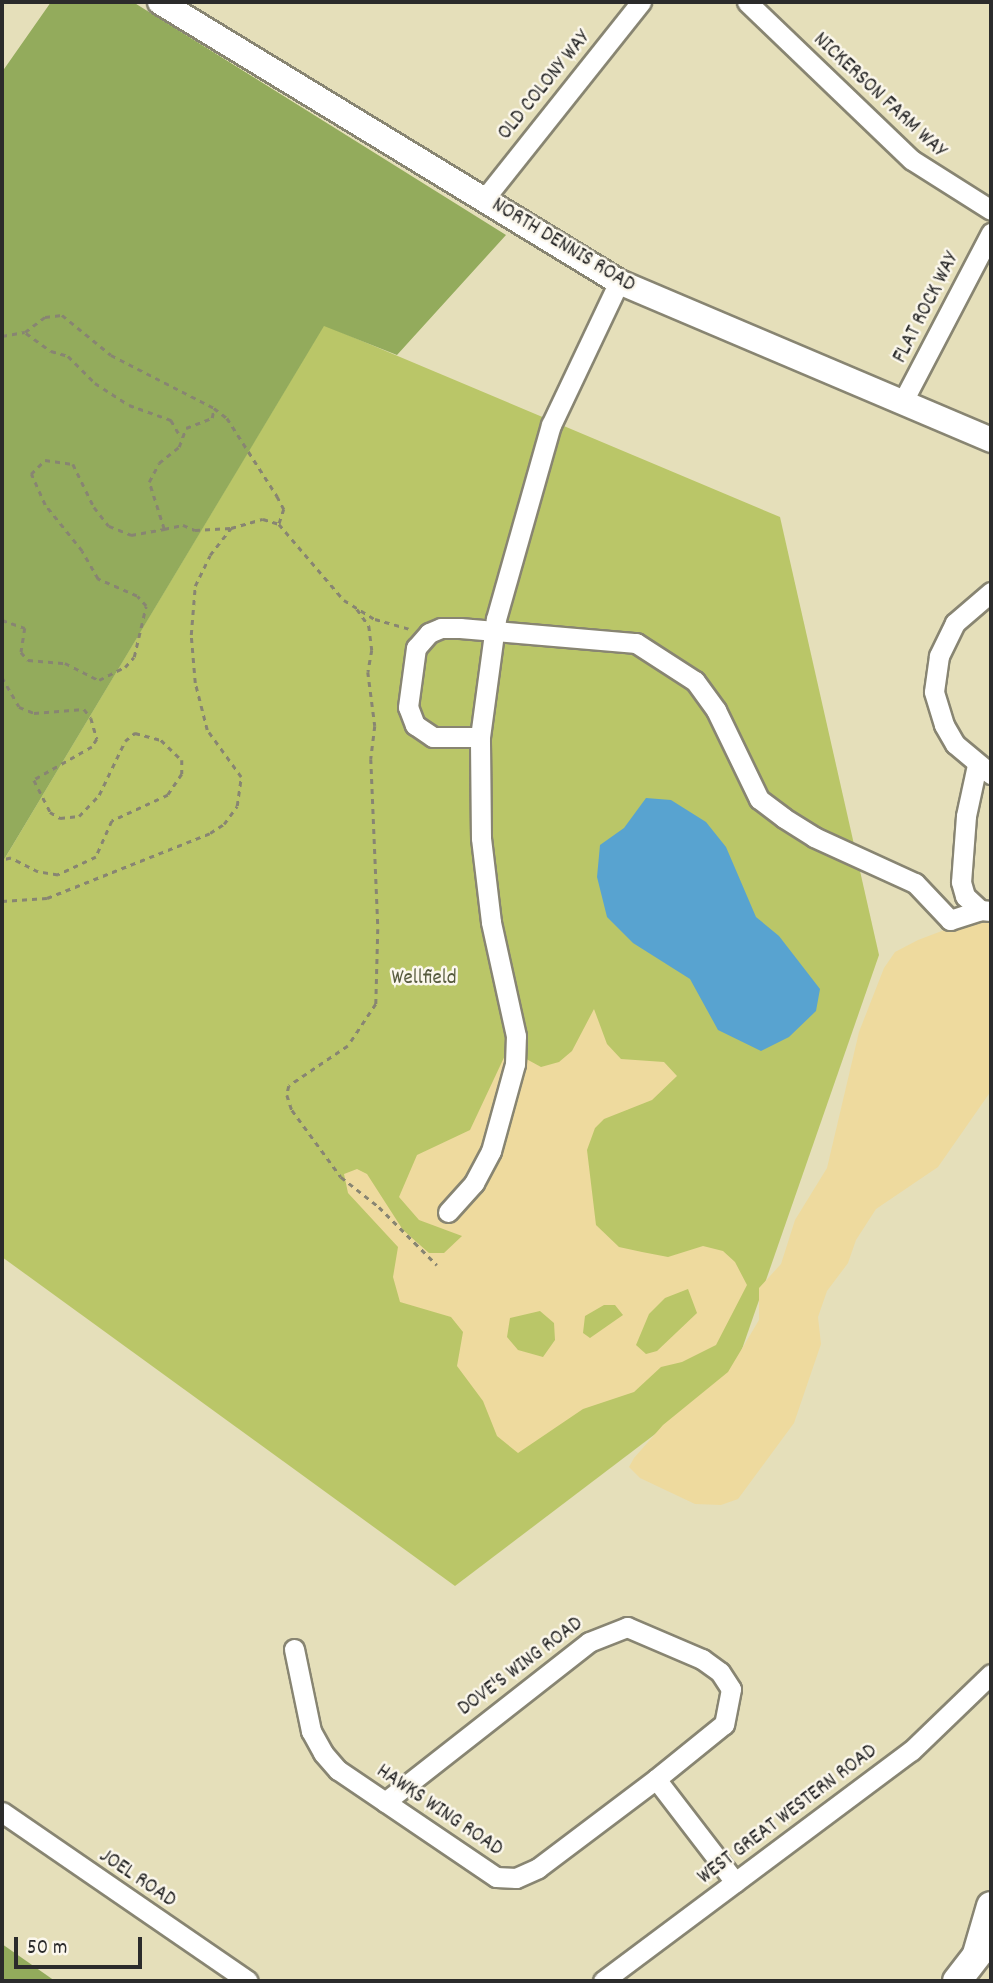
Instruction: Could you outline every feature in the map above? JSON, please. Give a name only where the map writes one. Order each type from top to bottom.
[{"type":"highway","points":[[957,1981],[984,1946],[991,1906]]},
{"type":"main road","name":"NORTH DENNIS ROAD","points":[[160,2],[619,282],[991,440]]},
{"type":"street","name":"OLD COLONY WAY","points":[[485,198],[641,2]]},
{"type":"street","name":"NICKERSON FARM WAY","points":[[747,2],[912,160],[991,209]]},
{"type":"street","name":"FLAT ROCK WAY","points":[[902,403],[991,233]]},
{"type":"street","points":[[448,1212],[474,1183],[491,1151],[515,1064],[516,1035],[486,884],[480,737],[495,630],[508,568],[551,425],[619,282]]},
{"type":"street","points":[[986,911],[965,896],[961,882],[966,816],[984,770],[964,756],[943,725],[934,692],[939,656],[955,623],[991,592]]},
{"type":"street","points":[[480,737],[433,737],[415,725],[408,707],[416,648],[429,633],[441,628],[495,630],[618,640],[652,650],[695,681],[716,710],[760,799],[784,818],[814,837],[915,883],[950,920],[986,911]]},
{"type":"street","name":"DOVE'S WING ROAD","points":[[385,1802],[589,1642],[627,1627],[702,1659],[720,1672],[731,1689],[723,1724],[656,1779]]},
{"type":"street","name":"HAWKS WING ROAD","points":[[294,1649],[311,1731],[323,1753],[338,1770],[487,1872],[505,1879],[537,1868],[656,1779]]},
{"type":"street","name":"WEST GREAT WESTERN ROAD","points":[[603,1981],[911,1751],[991,1674]]},
{"type":"street","points":[[656,1779],[735,1882]]},
{"type":"street","name":"JOEL ROAD","points":[[2,1812],[248,1981]]},
{"type":"path","points":[[2,335],[25,332],[45,317],[62,315],[111,355],[214,408],[227,418],[277,496],[284,509],[279,524]]},
{"type":"path","points":[[25,332],[51,351],[68,356],[95,383],[129,405],[171,420],[181,437]]},
{"type":"path","points":[[164,529],[149,482],[159,463],[179,447],[186,428],[212,418],[214,408]]},
{"type":"path","points":[[2,620],[25,628],[21,652],[28,660],[65,663],[99,680],[115,674],[134,657],[146,606],[137,596],[98,579],[82,551],[65,534],[33,484],[32,474],[45,460],[73,464],[94,507],[109,526],[131,535],[183,525],[195,530],[231,528],[263,519],[279,524],[333,590],[357,610],[369,626],[372,642],[368,672],[375,726],[371,770],[378,929],[376,1004],[348,1046],[289,1086],[287,1096],[298,1120],[341,1177],[379,1207],[437,1265]]},
{"type":"path","points":[[2,901],[47,898],[210,833],[224,824],[237,806],[243,792],[241,777],[207,730],[195,683],[191,635],[195,586],[209,555],[231,528]]},
{"type":"path","points":[[357,610],[429,633]]},
{"type":"path","points":[[2,677],[19,707],[34,713],[83,709],[91,718],[97,739],[92,747],[34,780],[50,812],[60,818],[79,816],[94,801],[125,741],[135,733],[161,740],[182,760],[182,774],[168,795],[112,821],[96,857],[58,875],[38,872],[10,858],[2,860]]},
{"type":"green space","points":[[51,2],[133,2],[506,235],[397,355],[324,326],[2,863],[2,72]]},
{"type":"green space","name":"Wellfield","points":[[324,325],[780,517],[879,955],[733,1375],[455,1586],[2,1257],[2,863]]},
{"type":"green space","points":[[2,1944],[55,1981],[2,1981]]},
{"type":"sand","points":[[991,922],[991,1091],[938,1167],[876,1209],[856,1240],[848,1263],[827,1291],[818,1317],[821,1344],[794,1423],[738,1499],[721,1505],[695,1504],[640,1478],[629,1467],[634,1458],[663,1425],[728,1372],[759,1320],[759,1288],[781,1264],[795,1220],[827,1168],[859,1032],[884,968],[895,952],[918,940],[955,926]]},
{"type":"sand","points":[[594,1009],[607,1044],[621,1059],[664,1062],[677,1076],[652,1100],[604,1119],[595,1128],[587,1150],[596,1225],[619,1247],[642,1252],[668,1257],[703,1246],[723,1251],[735,1262],[747,1285],[716,1345],[682,1362],[661,1367],[634,1392],[583,1409],[518,1453],[497,1436],[483,1401],[457,1366],[463,1332],[451,1317],[400,1302],[393,1277],[398,1247],[348,1193],[344,1174],[357,1169],[367,1174],[403,1230],[429,1253],[444,1253],[462,1236],[419,1220],[399,1197],[417,1155],[470,1130],[508,1049],[541,1067],[559,1062],[572,1051]],"holes":[[[688,1289],[697,1313],[657,1351],[646,1354],[636,1345],[649,1314],[665,1298]],[[604,1305],[615,1305],[623,1315],[590,1338],[583,1333],[585,1316]],[[540,1311],[554,1323],[555,1340],[543,1357],[518,1350],[507,1337],[510,1318]]]},
{"type":"water","points":[[646,798],[671,800],[706,822],[726,847],[756,917],[779,936],[820,989],[816,1011],[789,1037],[761,1051],[718,1030],[690,979],[633,943],[607,917],[597,877],[600,845],[624,828]]}]
